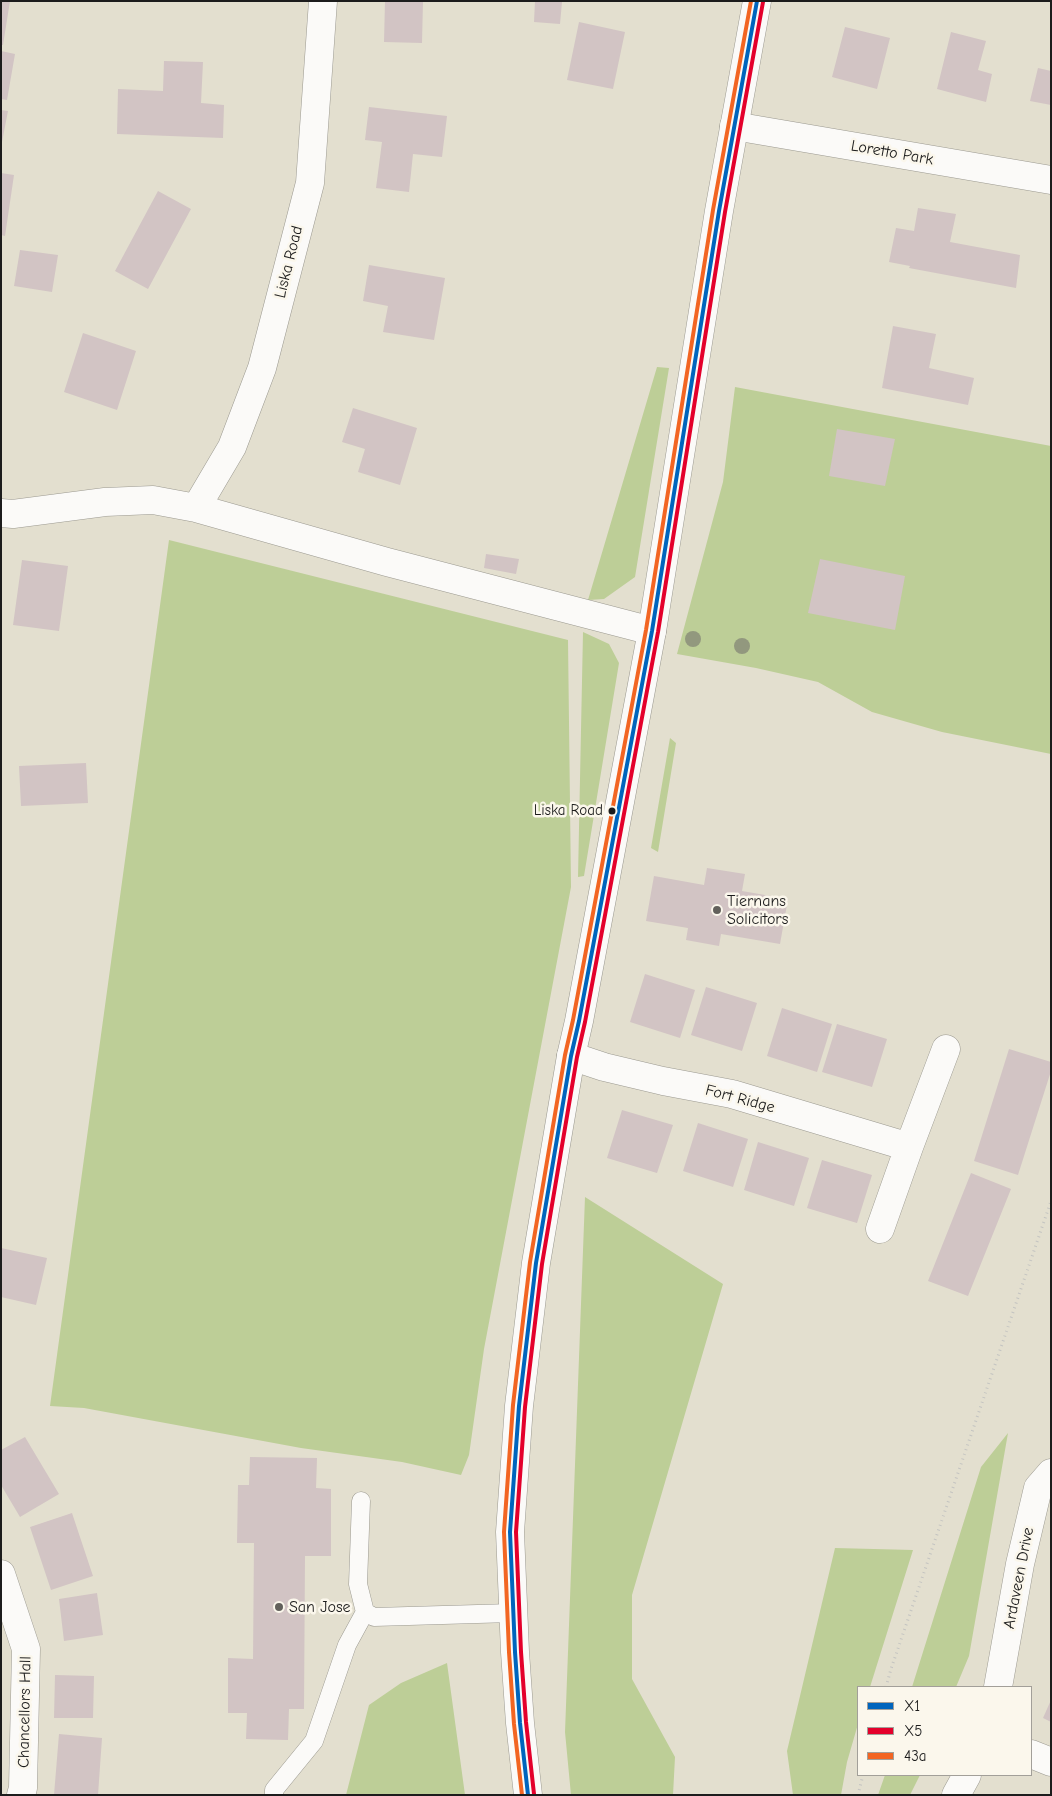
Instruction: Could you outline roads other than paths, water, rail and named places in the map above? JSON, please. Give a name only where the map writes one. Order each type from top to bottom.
[{"type":"street","name":"Liska Road","points":[[196,508],[232,446],[262,368],[310,183],[323,1]]},
{"type":"street","points":[[528,1795],[520,1722],[512,1613],[510,1532],[518,1406],[536,1263],[571,1056],[652,631],[734,126],[757,1]]},
{"type":"street","name":"Loretto Park","points":[[734,126],[1051,180]]},
{"type":"street","points":[[1,513],[12,514],[105,502],[153,500],[196,508],[387,562],[652,631]]},
{"type":"street","points":[[880,1229],[946,1049]]},
{"type":"street","name":"Fort Ridge","points":[[571,1056],[604,1067],[663,1081],[732,1094],[909,1147]]},
{"type":"street","name":"Ardaveen Drive","points":[[998,1686],[1022,1555],[1038,1488],[1051,1473]]},
{"type":"street","name":"Chancellors Hall","points":[[1,1574],[26,1649],[21,1795]]},
{"type":"street","points":[[1032,1754],[1051,1762]]},
{"type":"street","points":[[956,1795],[966,1776]]},
{"type":"lane","points":[[274,1795],[274,1790],[314,1741],[347,1645],[365,1612],[358,1584],[361,1501]]},
{"type":"lane","points":[[365,1612],[374,1617],[512,1613]]},
{"type":"place","name":"Liska Road","points":[[612,811]]},
{"type":"place","name":"Tiernans Solicitors","points":[[717,910]]},
{"type":"place","name":"San Jose","points":[[279,1607]]}]
